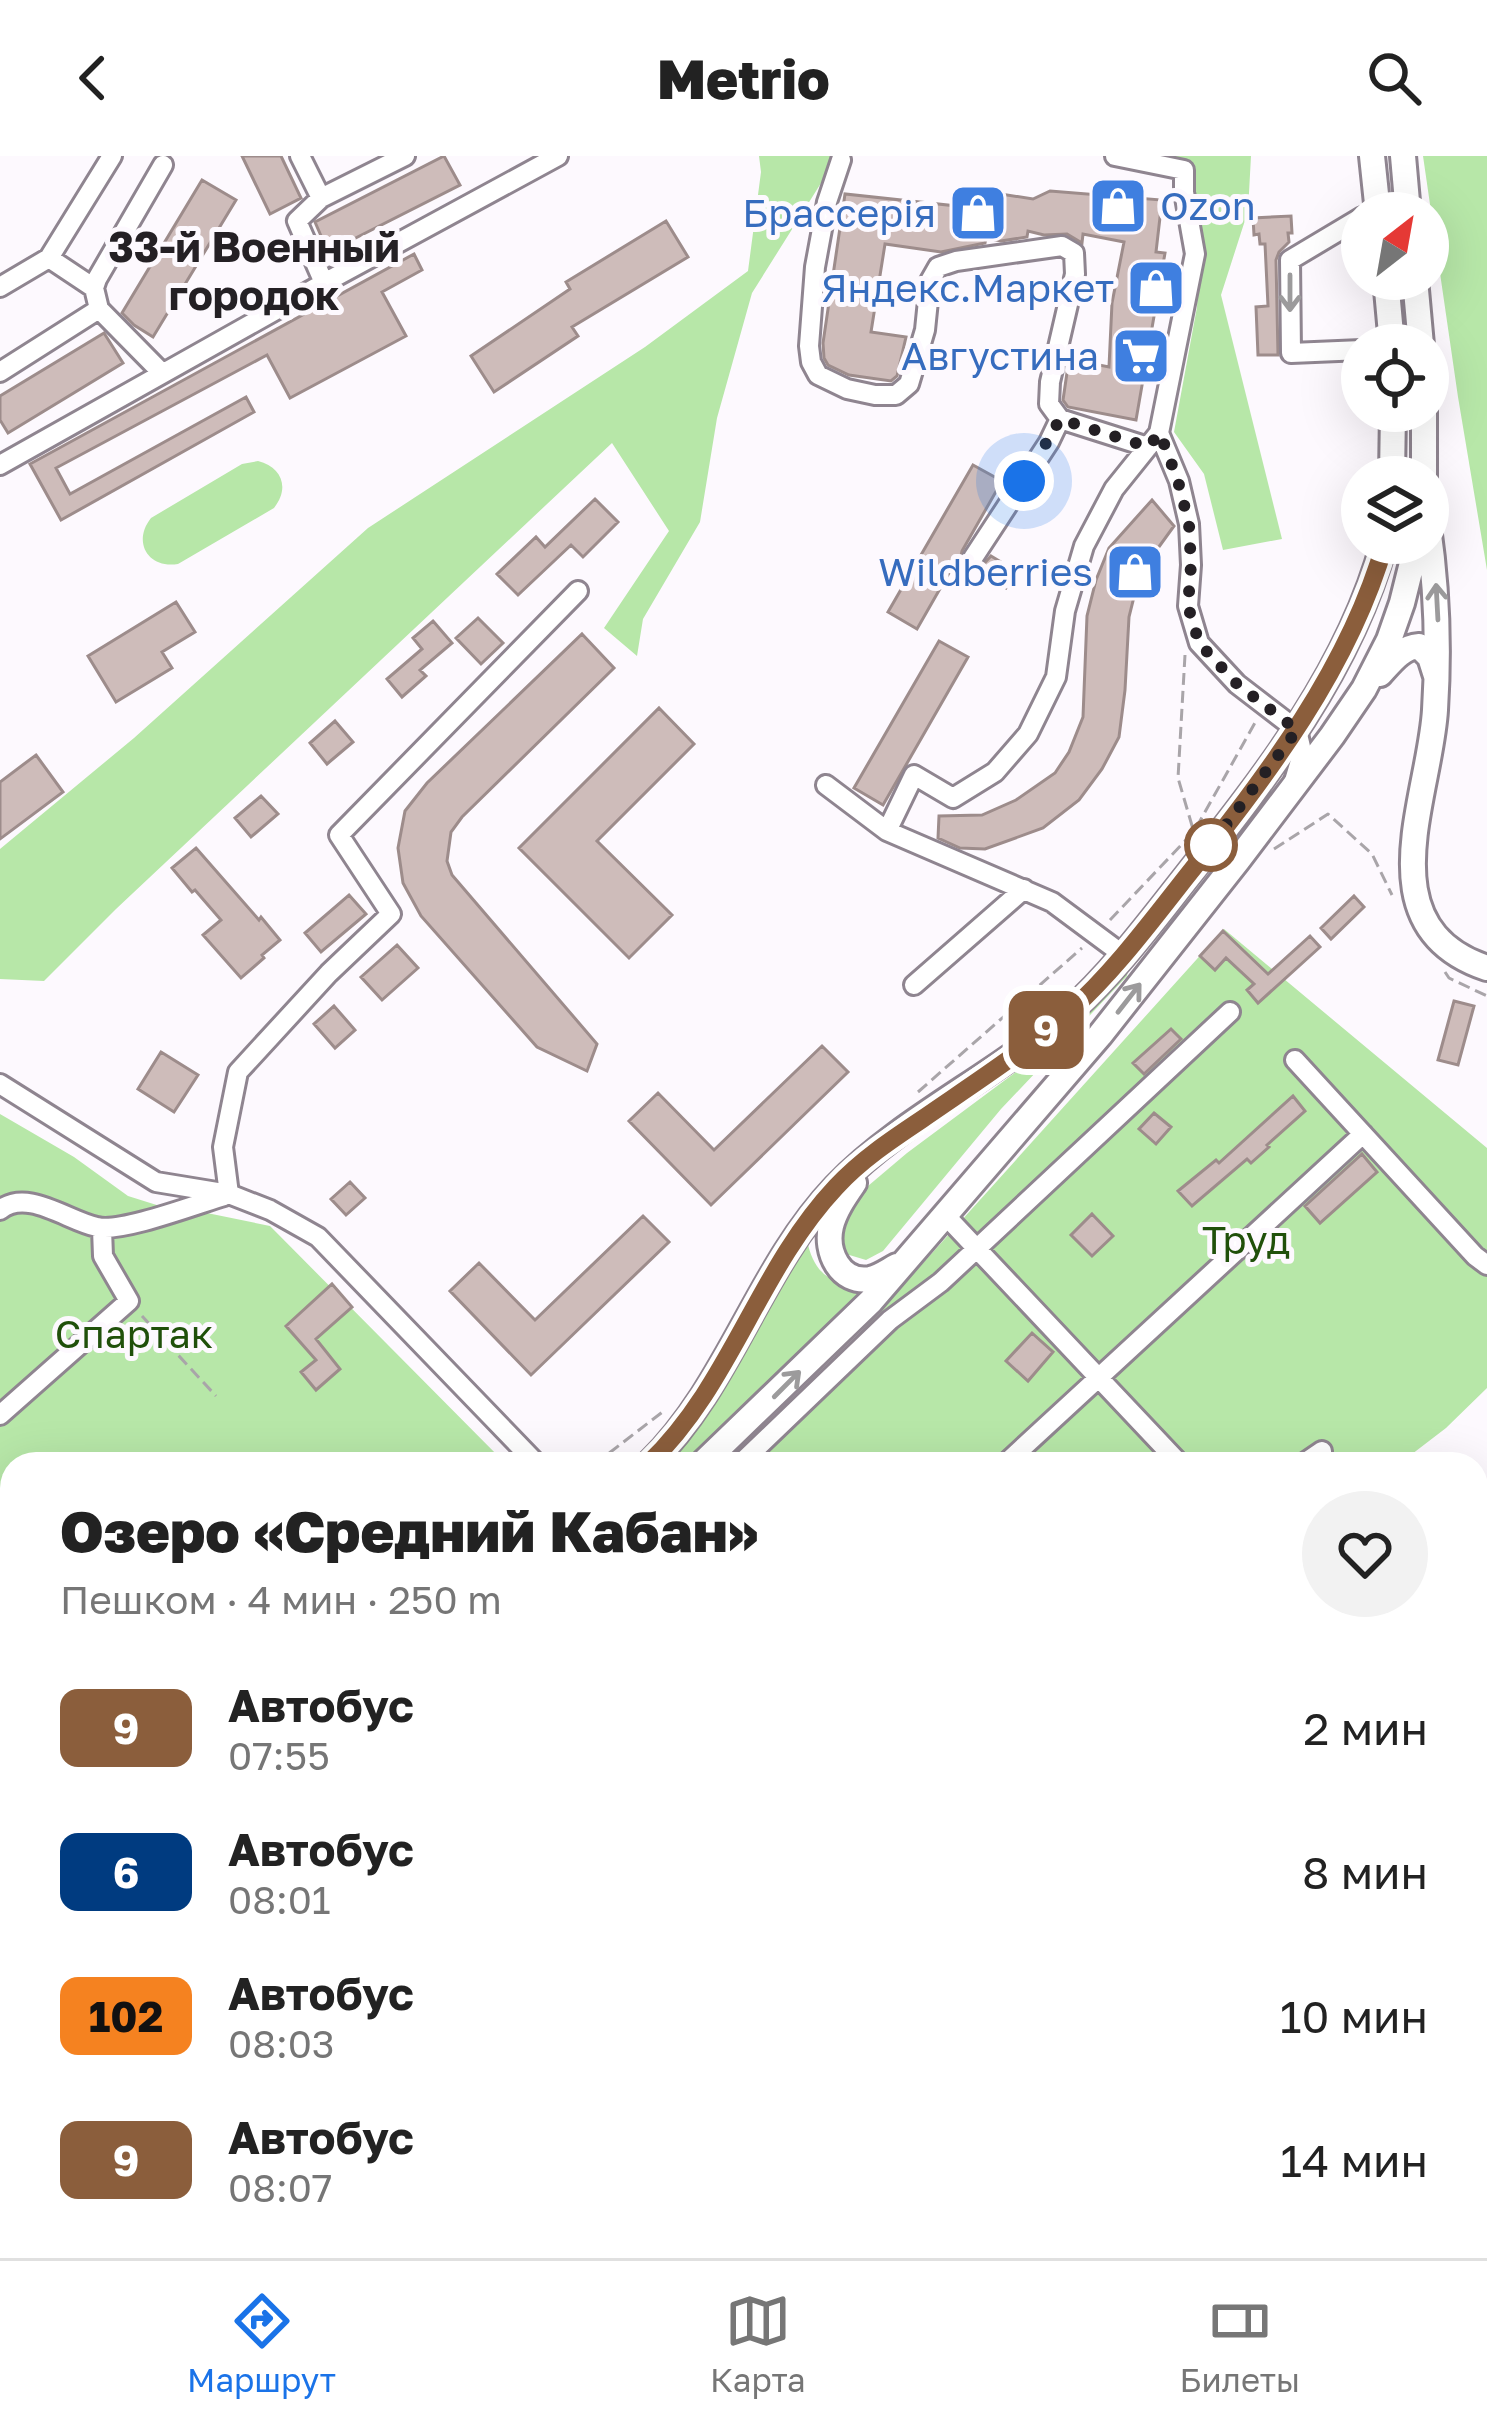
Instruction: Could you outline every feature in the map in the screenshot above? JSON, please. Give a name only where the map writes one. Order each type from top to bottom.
[{"type":"main road","points":[[1372,156],[1372,192]]},
{"type":"main road","points":[[1402,156],[1406,192]]},
{"type":"main road","points":[[659,1452],[701,1402],[779,1263],[837,1186],[870,1155],[1070,1011],[1210,847],[1297,730],[1355,626],[1378,564]]},
{"type":"main road","points":[[714,1452],[871,1301],[1100,1035],[1364,689],[1389,640],[1412,564]]},
{"type":"main road","points":[[1433,564],[1439,657],[1435,717],[1414,824],[1412,870],[1419,906],[1431,928],[1471,963],[1487,968]]},
{"type":"main road","points":[[1364,689],[1412,646],[1430,656],[1436,678]]},
{"type":"main road","points":[[870,1155],[831,1227],[833,1261],[855,1278],[868,1279],[908,1259]]},
{"type":"street","points":[[0,286],[49,258],[112,156]]},
{"type":"street","points":[[300,156],[321,198]]},
{"type":"street","points":[[324,284],[297,221],[321,198],[405,156]]},
{"type":"street","points":[[0,465],[324,284],[524,164],[558,156]]},
{"type":"street","points":[[886,831],[914,776],[953,798],[995,772],[1028,734],[1056,677],[1065,611],[1084,546],[1114,489],[1154,440],[1195,254],[1184,170],[1115,156]]},
{"type":"street","points":[[841,160],[827,202],[815,267],[809,346],[818,376],[861,392],[896,395],[909,384],[925,330],[930,281],[938,267],[1062,246],[1074,253],[1075,274],[1049,404],[1060,419],[1154,440],[1178,481],[1189,524],[1188,606],[1199,643],[1237,684],[1297,730],[1300,761],[1291,790]]},
{"type":"street","points":[[162,374],[99,309],[94,288],[163,165]]},
{"type":"street","points":[[1341,231],[1290,260],[1291,352],[1341,351]]},
{"type":"street","points":[[49,258],[94,288]]},
{"type":"street","points":[[0,372],[99,309]]},
{"type":"street","points":[[974,558],[1060,419]]},
{"type":"street","points":[[229,1194],[223,1147],[238,1072],[391,914],[340,835],[578,591]]},
{"type":"street","points":[[826,784],[886,831],[1052,902],[1122,954]]},
{"type":"street","points":[[914,985],[1024,889]]},
{"type":"street","points":[[752,1452],[890,1320],[941,1282],[1230,1012]]},
{"type":"street","points":[[1294,1060],[1487,1265]]},
{"type":"street","points":[[0,1084],[156,1182],[229,1194],[318,1237],[525,1452]]},
{"type":"street","points":[[1018,1452],[1363,1134]]},
{"type":"street","points":[[0,1210],[6,1204],[28,1202],[102,1229],[229,1194]]},
{"type":"street","points":[[945,1215],[1169,1452]]},
{"type":"street","points":[[0,1415],[129,1301],[103,1256],[102,1229]]},
{"type":"path","points":[[1186,649],[1178,778],[1193,832]]},
{"type":"path","points":[[1275,848],[1328,814],[1372,854],[1392,895]]},
{"type":"path","points":[[1436,962],[1450,978],[1487,996]]},
{"type":"path","points":[[129,1301],[216,1396]]},
{"type":"green space","points":[[759,156],[838,156],[752,293],[717,418],[700,522],[643,619],[637,656],[604,628],[669,531],[612,443],[44,981],[0,979],[0,849],[134,738],[368,528],[645,347],[748,271]]},
{"type":"green space","points":[[1162,156],[1251,156],[1248,211],[1221,295],[1282,539],[1223,550],[1204,474],[1174,432],[1197,307],[1202,210]]},
{"type":"green space","points":[[1423,156],[1487,156],[1487,570],[1444,300],[1449,300],[1449,192],[1428,192]]},
{"type":"green space","points":[[258,461],[273,468],[281,479],[282,493],[274,508],[178,564],[151,558],[143,536],[151,518],[242,464]]},
{"type":"green space","name":"Труд","points":[[1224,929],[1487,1148],[1487,1388],[1415,1452],[753,1452]]},
{"type":"green space","points":[[1128,970],[1001,1109],[883,1251],[866,1260],[846,1254],[837,1242],[846,1210],[868,1186],[1035,1058]]},
{"type":"green space","name":"Спартак","points":[[0,1114],[74,1157],[128,1196],[270,1226],[494,1452],[0,1452]]},
{"type":"green space","points":[[807,1240],[814,1262],[826,1276],[866,1287],[695,1452],[674,1452],[706,1414]]},
{"type":"building","points":[[242,156],[281,156],[301,198],[270,214]]},
{"type":"building","points":[[444,156],[460,185],[328,252],[315,222]]},
{"type":"building","points":[[202,180],[236,200],[153,337],[122,313]]},
{"type":"building","points":[[1050,191],[1162,200],[1156,252],[1165,253],[1136,420],[1068,407],[1063,400],[1069,359],[1109,367],[1112,303],[1124,242],[1083,234],[1082,243],[1067,234],[1028,231],[1027,237],[986,238],[985,243],[941,252],[885,244],[871,332],[906,337],[897,376],[891,381],[849,375],[828,365],[823,343],[845,194],[985,209],[988,192],[1033,199]]},
{"type":"building","points":[[1291,216],[1289,242],[1276,260],[1278,355],[1258,355],[1256,307],[1268,306],[1265,244],[1260,244],[1259,234],[1254,235],[1253,218]]},
{"type":"building","points":[[666,221],[688,257],[572,327],[578,336],[494,392],[471,356],[570,289],[566,282]]},
{"type":"building","points":[[414,254],[422,270],[382,292],[406,336],[290,398],[267,355],[56,468],[70,494],[246,397],[254,412],[61,520],[30,464]]},
{"type":"building","points":[[104,333],[123,363],[8,433],[0,420],[0,396]]},
{"type":"building","points":[[973,465],[1002,481],[917,629],[888,612]]},
{"type":"building","points":[[595,499],[618,522],[583,557],[571,545],[518,595],[497,574],[536,537],[545,547]]},
{"type":"building","points":[[1152,500],[1174,526],[1140,573],[1129,617],[1119,737],[1102,769],[1079,800],[1043,828],[985,849],[960,848],[938,838],[939,816],[982,815],[1016,800],[1055,773],[1069,752],[1083,717],[1087,616],[1096,580],[1109,548]]},
{"type":"building","points":[[991,556],[1016,571],[1006,588],[977,571]]},
{"type":"building","points":[[176,602],[195,632],[162,652],[172,668],[116,702],[88,656]]},
{"type":"building","points":[[478,618],[503,643],[481,664],[456,638]]},
{"type":"building","points":[[433,621],[452,643],[420,670],[426,676],[402,697],[387,679],[422,649],[413,638]]},
{"type":"building","points":[[582,634],[614,668],[462,817],[451,832],[447,861],[452,875],[597,1044],[587,1071],[537,1047],[421,916],[403,883],[398,848],[405,811],[427,783]]},
{"type":"building","points":[[939,641],[968,657],[883,805],[854,788]]},
{"type":"building","points":[[659,708],[694,744],[597,841],[672,915],[629,958],[519,848]]},
{"type":"building","points":[[335,721],[353,742],[327,764],[310,743]]},
{"type":"building","points":[[36,755],[63,792],[0,839],[0,782]]},
{"type":"building","points":[[261,796],[278,814],[251,837],[235,818]]},
{"type":"building","points":[[196,848],[280,940],[241,978],[203,935],[221,920],[172,868]]},
{"type":"building","points":[[349,895],[366,914],[321,952],[305,933]]},
{"type":"building","points":[[1354,896],[1364,907],[1331,939],[1321,928]]},
{"type":"building","points":[[1223,931],[1268,974],[1310,936],[1320,947],[1258,1003],[1247,990],[1254,984],[1226,958],[1215,970],[1200,956]]},
{"type":"building","points":[[397,945],[418,968],[382,1000],[361,977]]},
{"type":"building","points":[[1454,1001],[1474,1006],[1458,1065],[1438,1060]]},
{"type":"building","points":[[334,1006],[355,1030],[335,1048],[314,1024]]},
{"type":"building","points":[[1171,1029],[1181,1039],[1144,1074],[1133,1063]]},
{"type":"building","points":[[822,1046],[848,1072],[711,1205],[629,1121],[658,1093],[714,1150]]},
{"type":"building","points":[[161,1052],[198,1075],[174,1112],[138,1089]]},
{"type":"building","points":[[1293,1096],[1305,1111],[1251,1163],[1247,1159],[1192,1206],[1178,1191],[1216,1160],[1219,1163]]},
{"type":"building","points":[[1154,1113],[1171,1127],[1156,1144],[1139,1129]]},
{"type":"building","points":[[1362,1154],[1377,1172],[1320,1223],[1305,1206]]},
{"type":"building","points":[[350,1182],[365,1198],[346,1215],[331,1199]]},
{"type":"building","points":[[1092,1214],[1113,1236],[1092,1256],[1071,1235]]},
{"type":"building","points":[[643,1216],[669,1242],[531,1375],[450,1291],[479,1263],[535,1320]]},
{"type":"building","points":[[332,1284],[352,1307],[316,1339],[340,1369],[316,1390],[301,1372],[316,1360],[286,1326]]},
{"type":"building","points":[[1032,1333],[1053,1352],[1028,1381],[1006,1361]]},
{"type":"bus line","name":"9","points":[[659,1452],[701,1402],[779,1263],[837,1186],[870,1155],[1070,1011],[1159,912],[1297,730],[1355,626],[1379,564]]},
{"type":"place","name":"Ozon","points":[[1118,206]]},
{"type":"place","name":"Брассерiя","points":[[978,213]]},
{"type":"place","name":"Яндекс.Маркет","points":[[1156,288]]},
{"type":"place","name":"Августина","points":[[1141,356]]},
{"type":"place","name":"Wildberries","points":[[1135,572]]},
{"type":"district","name":"33-й Военный городок","points":[[254,271]]},
{"type":"route","points":[[1024,481],[1060,419],[1148,447],[1160,433],[1189,524],[1188,606],[1199,643],[1237,684],[1297,730],[1211,845]]}]
